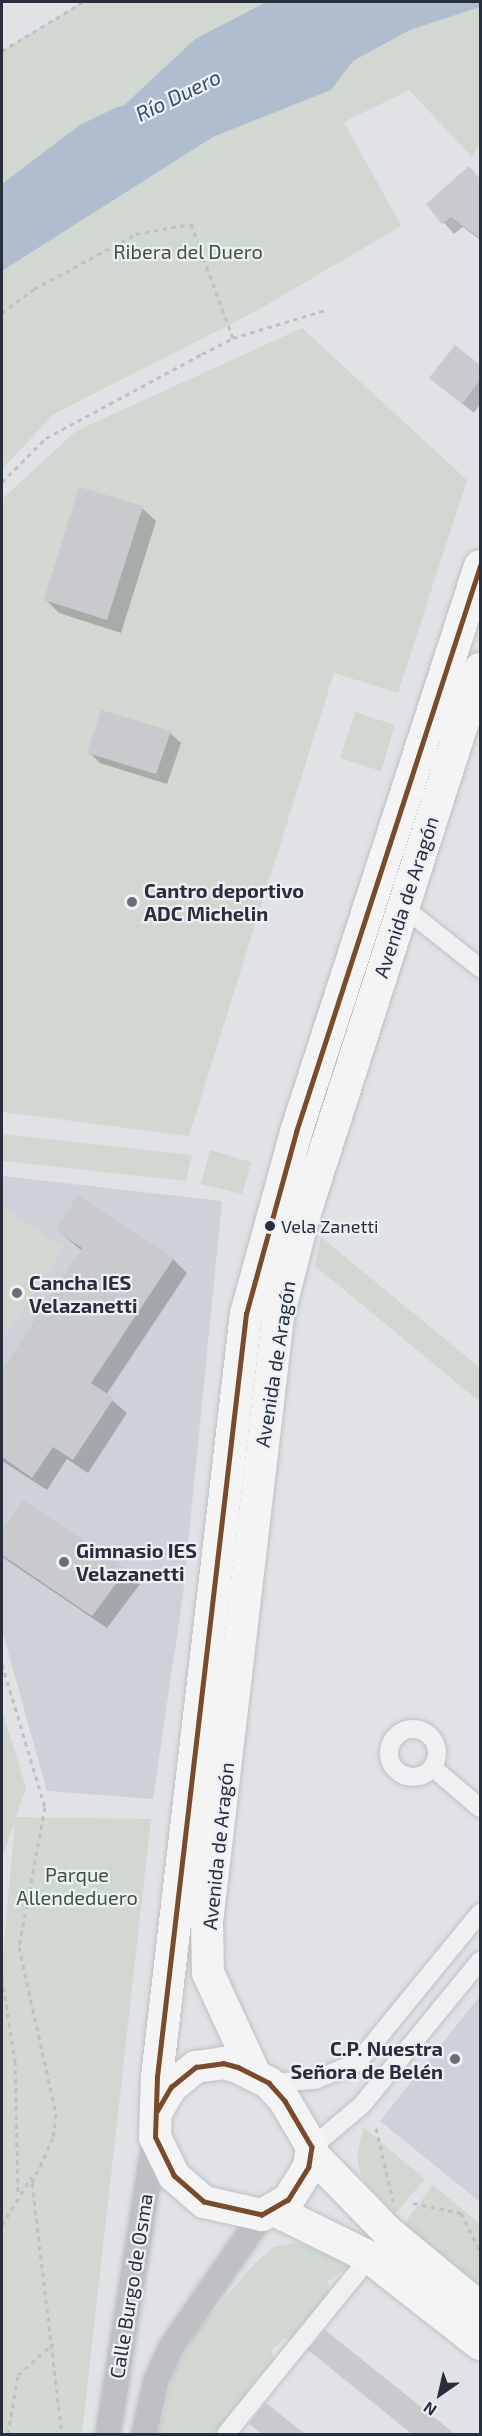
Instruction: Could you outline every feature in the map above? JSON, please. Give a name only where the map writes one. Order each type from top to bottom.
[{"type":"highway","name":"Avenida de Aragón","points":[[156,2124],[246,1314],[296,1132],[480,566]]},
{"type":"highway","name":"Avenida de Aragón","points":[[262,2079],[208,1973],[207,1922],[278,1317],[303,1220],[480,669]]},
{"type":"highway","points":[[480,2308],[387,2231],[312,2151],[302,2125],[262,2079],[223,2063],[196,2067],[171,2087],[156,2124],[174,2176],[204,2202],[278,2215],[369,2257],[480,2344]]},
{"type":"highway","points":[[278,2215],[303,2180],[312,2151]]},
{"type":"street","points":[[407,794],[416,806],[402,906],[480,968]]},
{"type":"street","points":[[432,1767],[480,1808]]},
{"type":"street","points":[[262,2079],[315,2080],[358,2062],[480,1913]]},
{"type":"street","points":[[312,2151],[362,2105],[480,1961]]},
{"type":"street","name":"Calle Burgo de Osma","points":[[108,2434],[156,2124]]},
{"type":"street","name":"Calle Burgo de Osma","points":[[230,2264],[278,2215]]},
{"type":"street","name":"Calle Burgo de Osma","points":[[144,2434],[163,2363],[230,2264],[278,2215]]},
{"type":"street","points":[[234,2432],[360,2269]]},
{"type":"path","points":[[2,51],[83,2]]},
{"type":"path","points":[[2,314],[34,289],[136,234],[191,224],[233,338]]},
{"type":"path","points":[[2,482],[46,438],[233,338],[325,310]]},
{"type":"path","points":[[2,1664],[45,1807],[20,1920],[19,1947],[56,2114],[53,2138],[34,2174],[18,2192],[2,2225]]},
{"type":"path","points":[[2,1978],[15,2061],[18,2192]]},
{"type":"path","points":[[376,2128],[394,2209]]},
{"type":"path","points":[[34,2174],[62,2434]]},
{"type":"path","points":[[413,2203],[461,2213],[480,2251]]},
{"type":"path","points":[[8,2434],[18,2375],[54,2343]]},
{"type":"shaded area","points":[[2,1176],[222,1201],[183,1595],[153,1799],[47,1791],[2,1630]]},
{"type":"shaded area","name":"C.P. Nuestra Señora de Belén","points":[[480,1996],[480,2202],[380,2121]]},
{"type":"green space","points":[[82,2],[266,2],[195,39],[88,139],[2,204],[2,51]]},
{"type":"green space","name":"Ribera del Duero","points":[[480,7],[480,143],[472,157],[409,90],[344,122],[401,226],[258,310],[54,414],[2,469],[2,271],[213,137],[331,90],[353,61],[410,30]]},
{"type":"green space","name":"Cantro deportivo ADC Michelin","points":[[302,328],[467,480],[398,693],[334,673],[189,1136],[2,1112],[2,499],[76,431]]},
{"type":"green space","points":[[355,712],[395,725],[381,771],[340,758]]},
{"type":"green space","points":[[2,1134],[192,1155],[186,1181],[2,1161]]},
{"type":"green space","points":[[210,1150],[251,1162],[242,1194],[201,1184]]},
{"type":"green space","name":"Cancha IES Velazanetti","points":[[2,1206],[63,1248],[3,1339],[2,1338]]},
{"type":"green space","points":[[321,1237],[480,1368],[480,1402],[315,1266]]},
{"type":"green space","name":"Parque Allendeduero","points":[[2,1710],[26,1787],[16,1817],[151,1819],[82,2434],[2,2434],[2,1967],[15,1820],[2,1859]]},
{"type":"green space","points":[[363,2127],[425,2179],[395,2214],[361,2178],[357,2157]]},
{"type":"green space","points":[[433,2185],[480,2224],[480,2291],[402,2227]]},
{"type":"green space","points":[[296,2243],[334,2253],[352,2265],[328,2281],[329,2294],[311,2324],[297,2328],[296,2341],[284,2338],[272,2350],[274,2365],[258,2378],[230,2424],[217,2434],[158,2434],[174,2372],[196,2332],[255,2263],[274,2247]]},
{"type":"water","points":[[266,2],[480,2],[480,7],[410,30],[353,61],[331,90],[213,137],[2,271],[2,204],[88,139],[195,39]]},
{"type":"building","points":[[469,166],[480,179],[480,238],[451,217],[442,224],[426,204]]},
{"type":"building","points":[[455,345],[480,365],[480,380],[462,404],[429,378]]},
{"type":"building","points":[[79,487],[143,506],[107,620],[44,600]]},
{"type":"building","points":[[101,710],[171,731],[156,774],[87,753]]},
{"type":"building","points":[[78,1195],[174,1258],[91,1383],[114,1398],[73,1460],[53,1447],[32,1478],[2,1457],[2,1370],[82,1248],[55,1230]]},
{"type":"building","name":"Gimnasio IES Velazanetti","points":[[23,1499],[127,1569],[92,1616],[2,1555],[2,1531]]},
{"type":"building","points":[[325,2330],[455,2434],[412,2434],[308,2350]]},
{"type":"building","points":[[266,2403],[305,2434],[262,2434],[249,2424]]},
{"type":"waterway","name":"Río Duero","points":[[2,204],[88,139],[123,122]]},
{"type":"transit line","points":[[157,2111],[171,2087],[196,2067],[223,2063],[238,2067],[269,2083],[285,2101],[312,2147],[309,2167],[288,2200],[262,2215],[204,2202],[174,2176],[155,2137],[157,2077],[246,1314],[296,1132],[480,566]]},
{"type":"place","name":"Cantro deportivo ADC Michelin","points":[[132,902]]},
{"type":"place","name":"Vela Zanetti","points":[[270,1226]]},
{"type":"place","name":"Cancha IES Velazanetti","points":[[17,1293]]},
{"type":"place","name":"Gimnasio IES Velazanetti","points":[[64,1562]]},
{"type":"place","name":"C.P. Nuestra Señora de Belén","points":[[455,2059]]}]
